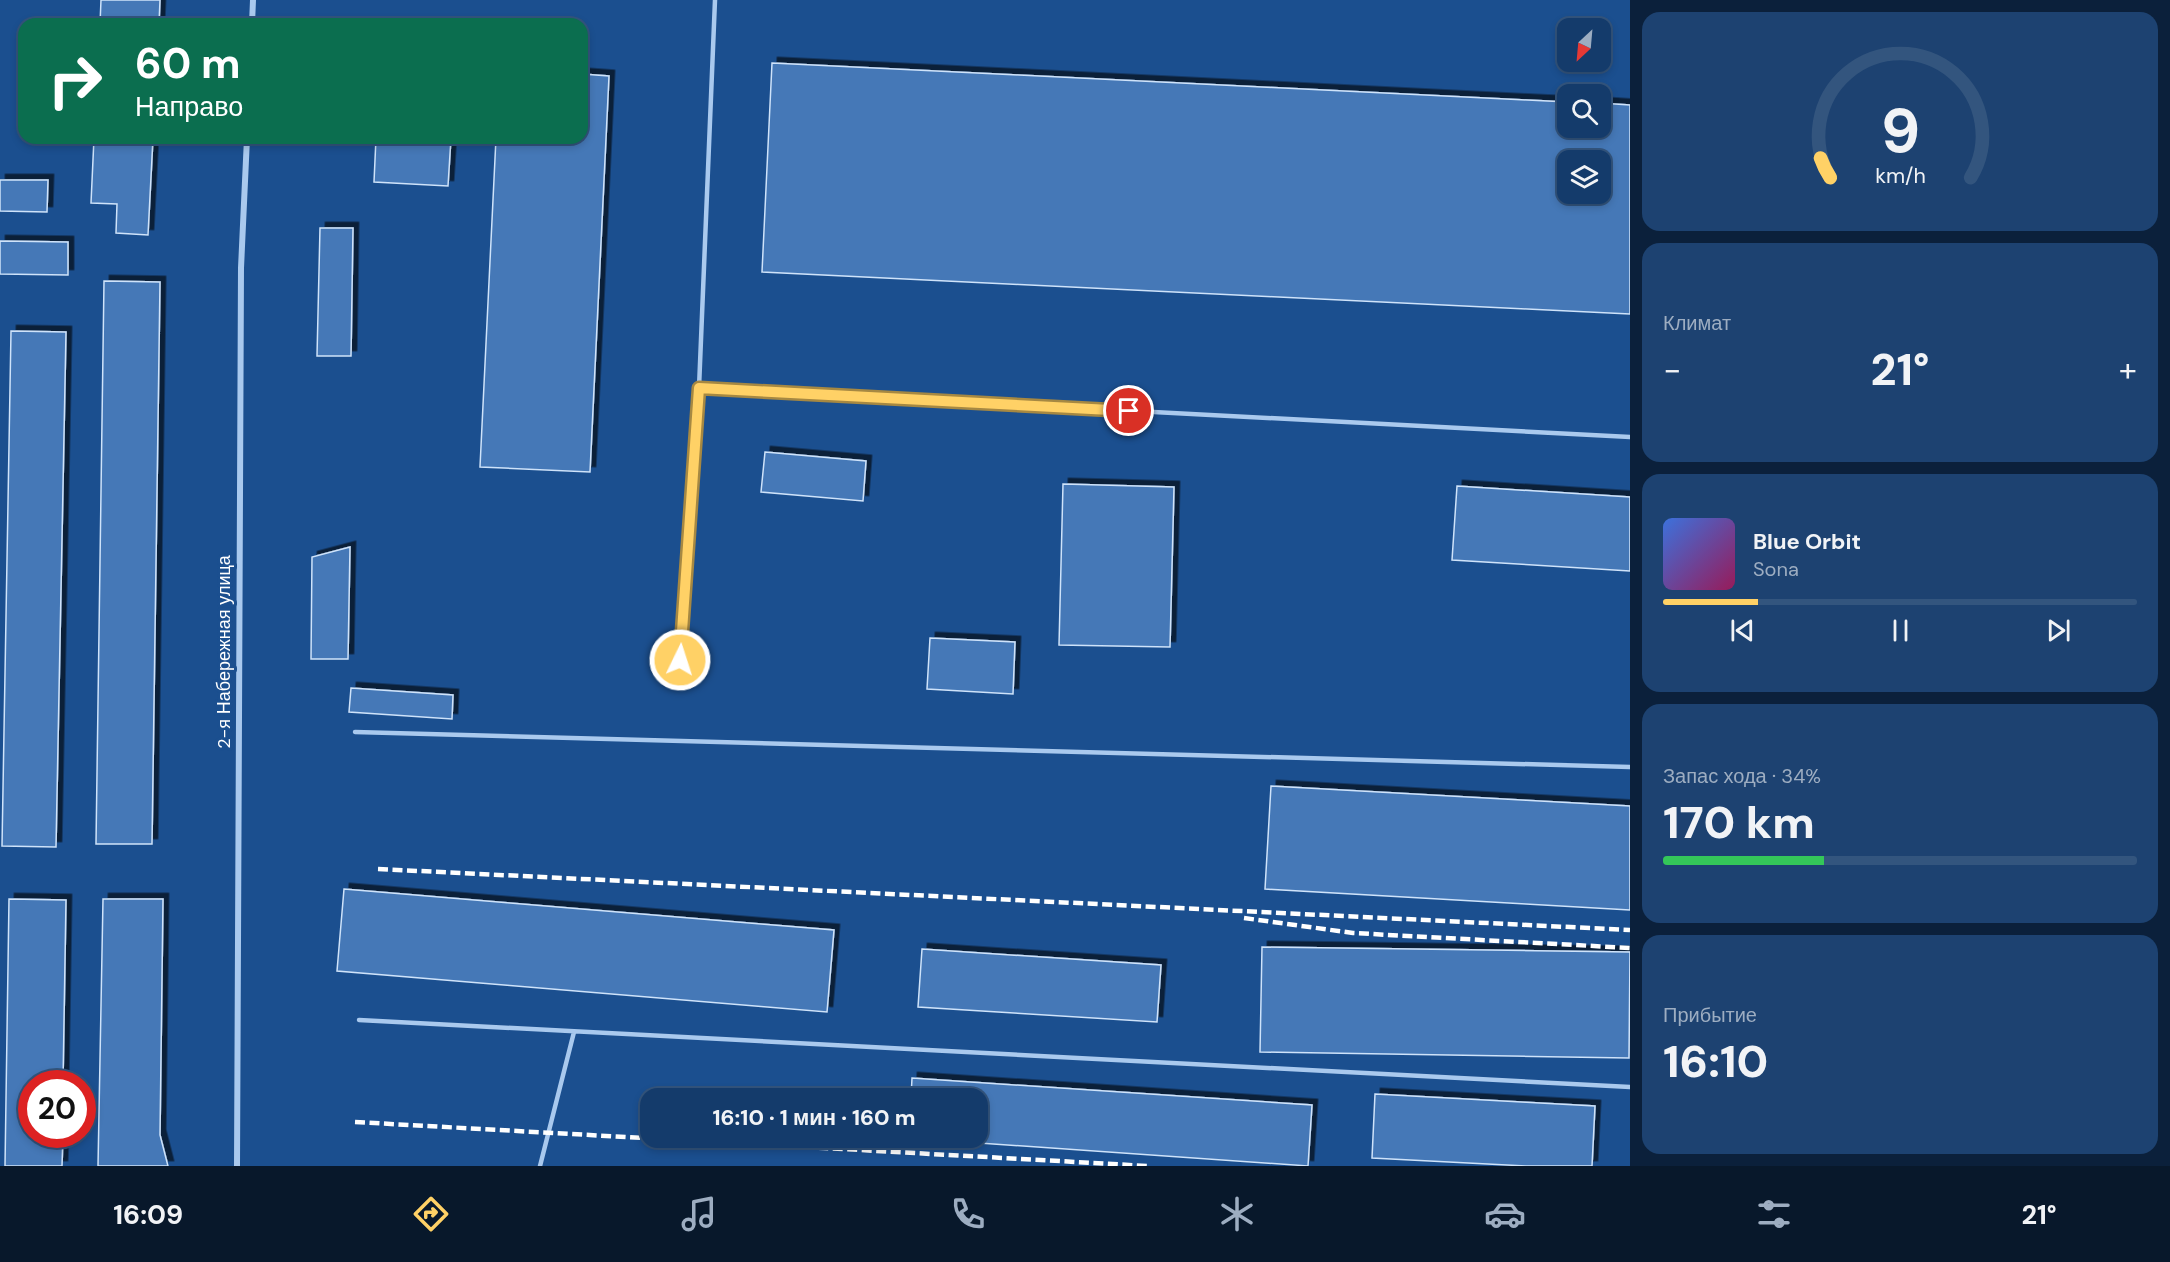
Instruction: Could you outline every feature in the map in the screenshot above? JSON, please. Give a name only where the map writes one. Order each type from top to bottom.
[{"type":"street","points":[[252,18],[253,0]]},
{"type":"street","name":"2-я Набережная улица","points":[[237,1166],[241,280],[247,144]]},
{"type":"lane","points":[[680,660],[699,388],[715,0]]},
{"type":"lane","points":[[699,388],[1630,437]]},
{"type":"lane","points":[[355,732],[1630,767]]},
{"type":"lane","points":[[359,1020],[1630,1087]]},
{"type":"lane","points":[[540,1166],[574,1032]]},
{"type":"building","points":[[101,0],[160,0],[159,18],[100,18]]},
{"type":"building","points":[[772,63],[1557,101],[1557,138],[1611,138],[1611,104],[1630,105],[1630,314],[762,272]]},
{"type":"building","points":[[588,74],[609,76],[590,472],[480,467],[496,144],[588,144]]},
{"type":"building","points":[[94,144],[153,144],[148,235],[116,233],[117,204],[91,203]]},
{"type":"building","points":[[376,144],[451,144],[448,186],[374,182]]},
{"type":"building","points":[[0,180],[48,180],[47,212],[0,211]]},
{"type":"building","points":[[320,228],[353,228],[351,356],[317,356]]},
{"type":"building","points":[[0,241],[68,242],[68,275],[0,274]]},
{"type":"building","points":[[104,281],[160,282],[152,844],[96,844]]},
{"type":"building","points":[[11,331],[66,332],[56,847],[2,846]]},
{"type":"building","points":[[765,452],[866,461],[863,501],[761,492]]},
{"type":"building","points":[[1063,484],[1174,487],[1170,647],[1059,645]]},
{"type":"building","points":[[1457,486],[1630,497],[1630,571],[1452,560]]},
{"type":"building","points":[[350,547],[348,659],[311,659],[312,557]]},
{"type":"building","points":[[930,638],[1015,642],[1013,694],[927,689]]},
{"type":"building","points":[[351,688],[453,695],[452,719],[349,712]]},
{"type":"building","points":[[1271,786],[1630,806],[1630,910],[1265,889]]},
{"type":"building","points":[[344,889],[834,930],[827,1012],[337,971]]},
{"type":"building","points":[[9,899],[66,900],[63,1070],[18,1070],[18,1148],[63,1148],[62,1166],[5,1166]]},
{"type":"building","points":[[103,899],[163,899],[160,1135],[168,1166],[98,1166]]},
{"type":"building","points":[[1262,947],[1630,952],[1629,1058],[1260,1052]]},
{"type":"building","points":[[922,949],[1161,965],[1157,1022],[918,1007]]},
{"type":"building","points":[[912,1078],[1312,1105],[1308,1166],[988,1144],[988,1088],[912,1088]]},
{"type":"building","points":[[1375,1094],[1595,1106],[1592,1166],[1526,1166],[1372,1158]]},
{"type":"railway","points":[[378,869],[1630,930]]},
{"type":"railway","points":[[1244,918],[1353,933],[1630,948]]},
{"type":"railway","points":[[355,1122],[1148,1166]]},
{"type":"route","points":[[680,660],[699,388],[1129,411]]}]
